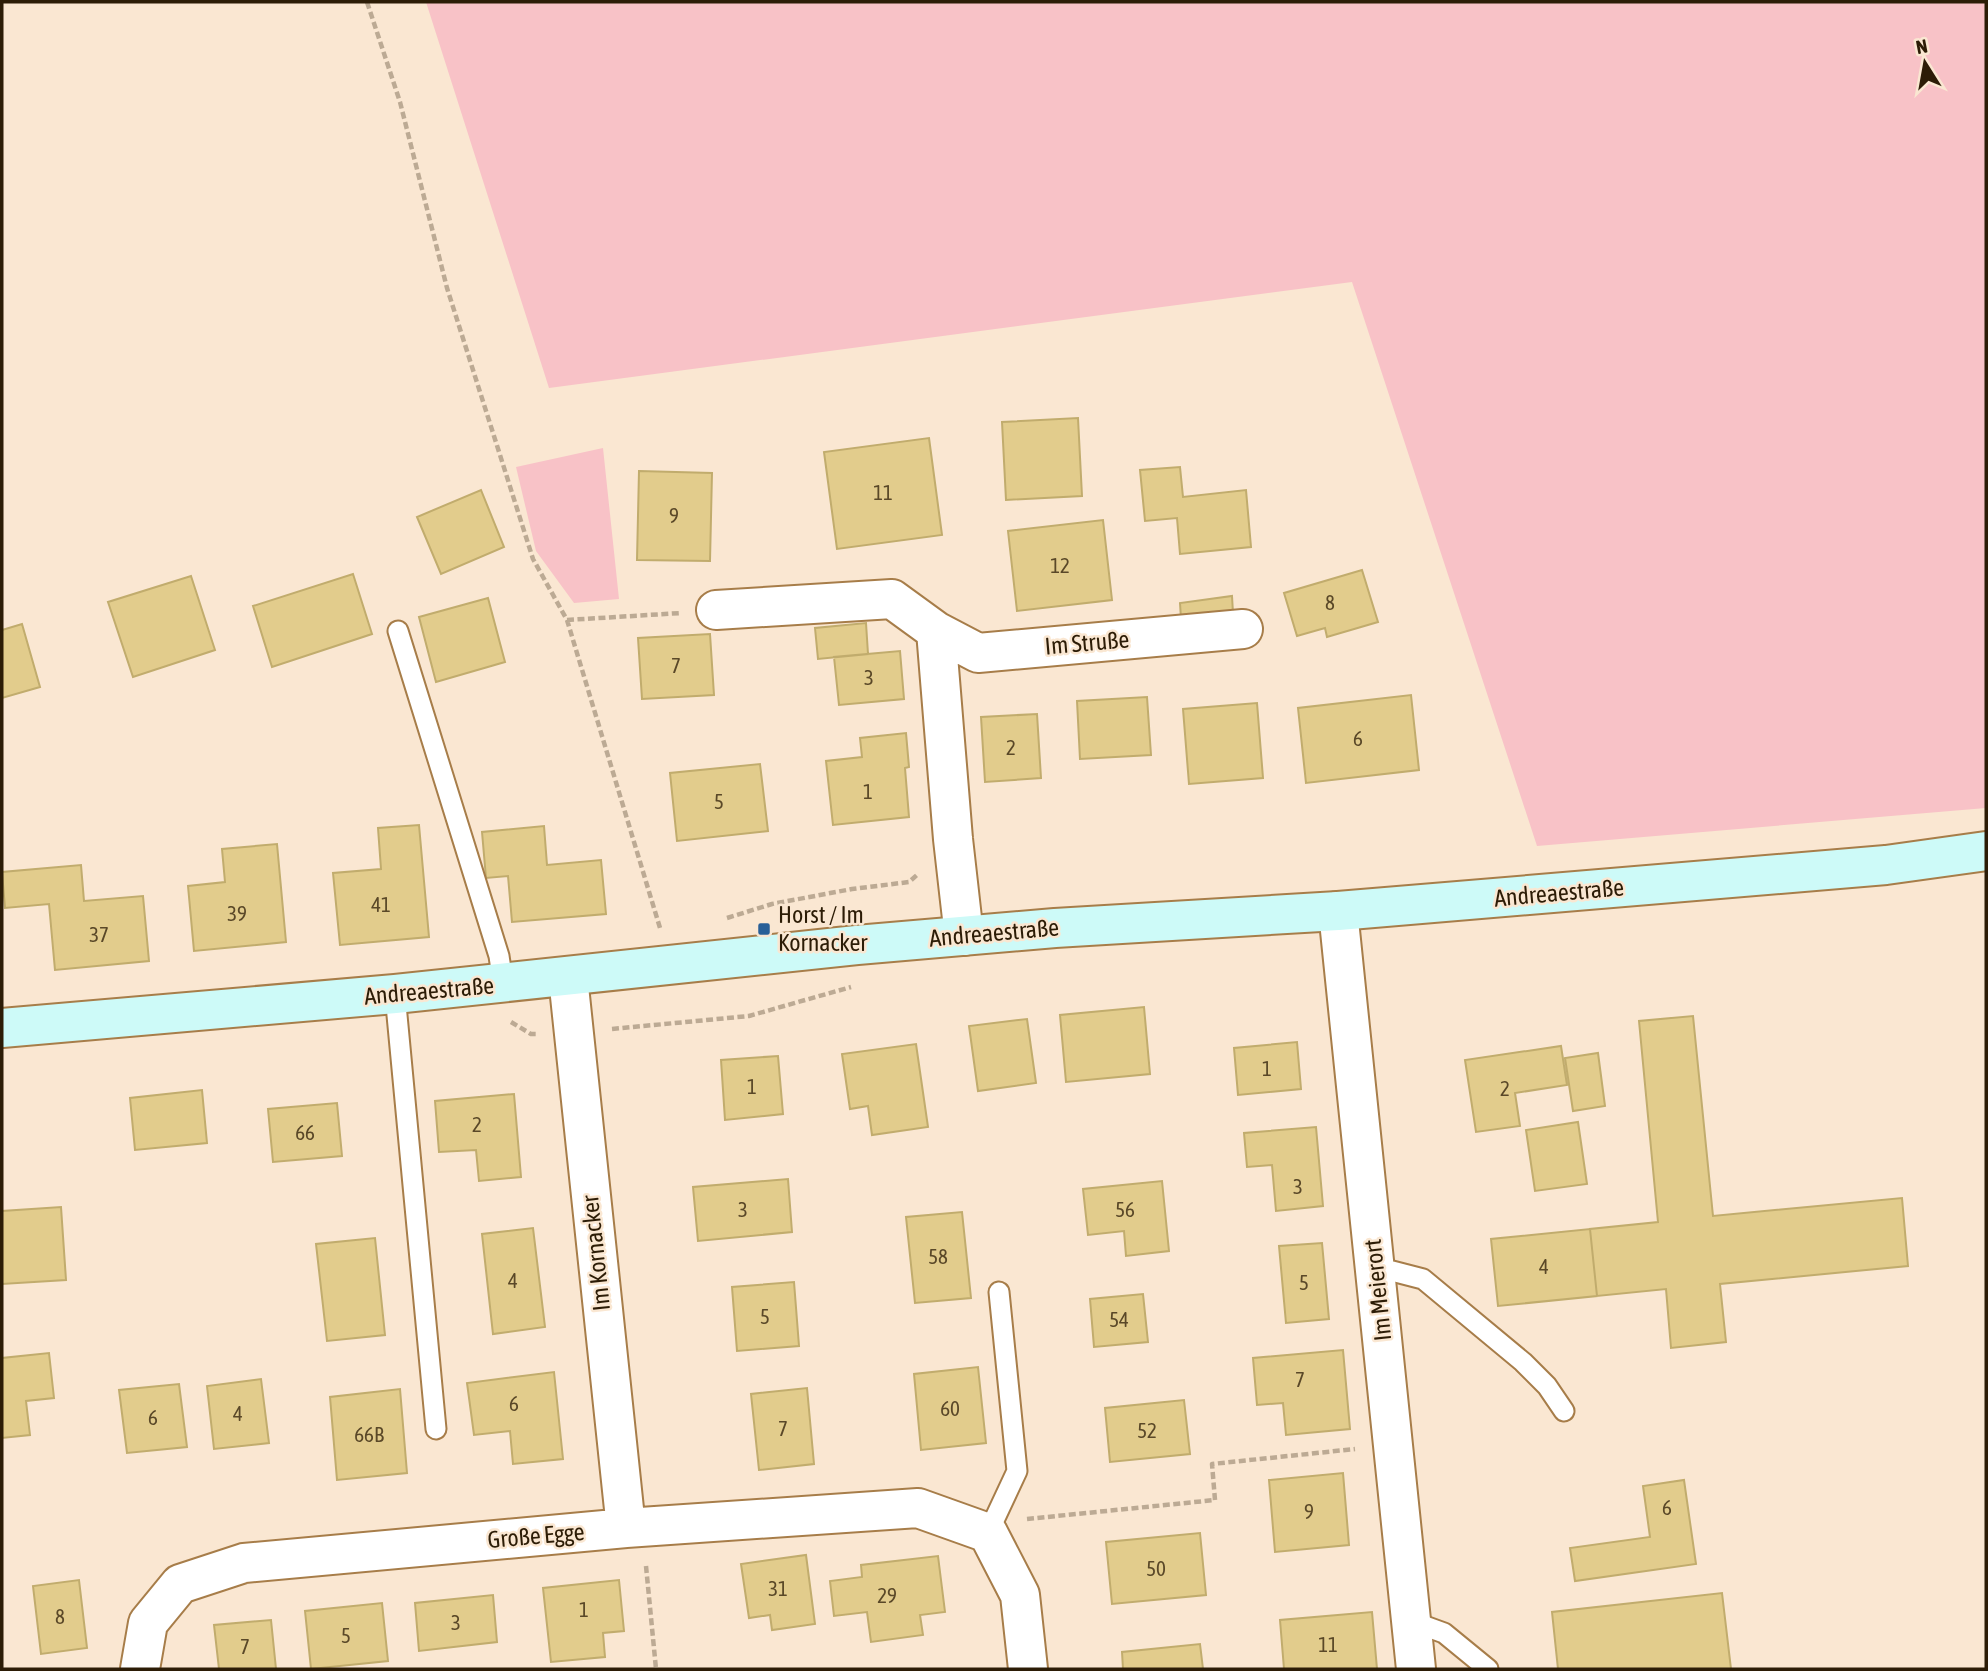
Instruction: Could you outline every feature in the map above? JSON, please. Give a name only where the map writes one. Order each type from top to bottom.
[{"type":"street","name":"Im Struße","points":[[716,610],[892,599],[936,631],[978,653],[1243,629]]},
{"type":"street","points":[[936,631],[964,936]]},
{"type":"street","name":"Andreaestraße","points":[[2,1028],[395,994],[964,936],[1338,911],[1886,865],[1986,851]]},
{"type":"street","name":"Im Meierort","points":[[1338,911],[1416,1669]]},
{"type":"street","name":"Im Kornacker","points":[[568,977],[626,1528]]},
{"type":"street","name":"Große Egge","points":[[140,1669],[148,1623],[180,1584],[244,1563],[626,1528],[918,1508],[988,1533]]},
{"type":"street","points":[[988,1533],[1020,1595],[1028,1669]]},
{"type":"lane","points":[[398,631],[499,956],[503,983]]},
{"type":"lane","points":[[395,994],[436,1429]]},
{"type":"lane","points":[[1376,1274],[1392,1271],[1423,1279],[1523,1362],[1547,1386],[1564,1411]]},
{"type":"lane","points":[[988,1533],[1017,1471],[999,1292]]},
{"type":"lane","points":[[1411,1621],[1444,1633],[1488,1669]]},
{"type":"path","points":[[367,2],[400,102],[447,288],[533,559],[567,620],[670,966]]},
{"type":"path","points":[[567,620],[716,610]]},
{"type":"path","points":[[722,919],[772,904],[852,889],[909,882],[953,839]]},
{"type":"path","points":[[988,1533],[1034,1516],[1215,1500],[1212,1464],[1394,1445]]},
{"type":"path","points":[[626,1528],[645,1553],[656,1669]]},
{"type":"shaded area","points":[[426,2],[1986,2],[1986,808],[1537,846],[1352,282],[549,388]]},
{"type":"shaded area","points":[[603,448],[619,599],[574,603],[536,551],[516,467]]},
{"type":"building","points":[[1078,418],[1082,496],[1006,500],[1002,422]]},
{"type":"building","points":[[929,438],[942,535],[837,549],[824,452]]},
{"type":"building","points":[[1180,467],[1183,497],[1246,490],[1251,547],[1180,554],[1177,518],[1145,521],[1140,470]]},
{"type":"building","points":[[639,471],[712,473],[710,561],[637,560]]},
{"type":"building","points":[[481,490],[504,547],[441,574],[417,517]]},
{"type":"building","points":[[1103,520],[1112,600],[1017,611],[1008,531]]},
{"type":"building","points":[[1362,570],[1378,622],[1327,637],[1325,628],[1297,636],[1284,593]]},
{"type":"building","points":[[353,574],[372,634],[272,667],[253,606]]},
{"type":"building","points":[[191,576],[215,650],[133,677],[108,602]]},
{"type":"building","points":[[1232,596],[1233,613],[1181,619],[1180,603]]},
{"type":"building","points":[[488,598],[505,662],[436,682],[419,617]]},
{"type":"building","points":[[866,623],[868,654],[818,659],[815,628]]},
{"type":"building","points":[[22,624],[40,687],[2,698],[2,630]]},
{"type":"building","points":[[710,634],[714,695],[642,699],[638,638]]},
{"type":"building","points":[[900,651],[904,699],[839,705],[834,657]]},
{"type":"building","points":[[1411,695],[1419,770],[1306,783],[1298,708]]},
{"type":"building","points":[[1147,697],[1151,755],[1080,759],[1077,701]]},
{"type":"building","points":[[1257,703],[1263,778],[1189,784],[1183,709]]},
{"type":"building","points":[[1037,714],[1041,778],[985,782],[981,717]]},
{"type":"building","points":[[906,733],[909,767],[905,768],[909,817],[833,825],[826,761],[862,757],[860,738]]},
{"type":"building","points":[[760,764],[768,831],[677,841],[670,773]]},
{"type":"building","points":[[419,825],[429,937],[340,945],[333,873],[381,869],[378,828]]},
{"type":"building","points":[[544,826],[547,865],[601,860],[606,914],[512,922],[508,876],[486,878],[482,832]]},
{"type":"building","points":[[277,844],[286,942],[194,951],[188,886],[225,882],[222,849]]},
{"type":"building","points":[[81,865],[84,901],[143,896],[149,961],[55,970],[49,904],[5,908],[2,872]]},
{"type":"building","points":[[1144,1007],[1150,1074],[1066,1082],[1060,1015]]},
{"type":"building","points":[[1693,1016],[1713,1216],[1902,1198],[1908,1266],[1720,1284],[1726,1342],[1671,1348],[1666,1289],[1597,1296],[1590,1229],[1658,1222],[1639,1021]]},
{"type":"building","points":[[1027,1019],[1036,1083],[978,1091],[969,1026]]},
{"type":"building","points":[[1297,1042],[1301,1089],[1238,1095],[1234,1048]]},
{"type":"building","points":[[916,1044],[928,1127],[872,1135],[868,1106],[850,1109],[842,1054]]},
{"type":"building","points":[[1561,1046],[1567,1085],[1515,1093],[1520,1126],[1476,1132],[1465,1060]]},
{"type":"building","points":[[1598,1053],[1605,1106],[1573,1111],[1565,1058]]},
{"type":"building","points":[[778,1056],[783,1114],[725,1120],[721,1060]]},
{"type":"building","points":[[202,1090],[207,1143],[135,1150],[130,1098]]},
{"type":"building","points":[[514,1094],[521,1177],[479,1181],[476,1150],[439,1152],[435,1101]]},
{"type":"building","points":[[337,1103],[342,1156],[273,1162],[268,1109]]},
{"type":"building","points":[[1578,1122],[1587,1184],[1535,1191],[1526,1130]]},
{"type":"building","points":[[1316,1127],[1323,1206],[1276,1211],[1272,1165],[1247,1167],[1244,1133]]},
{"type":"building","points":[[788,1179],[792,1232],[698,1241],[693,1187]]},
{"type":"building","points":[[1162,1181],[1169,1251],[1126,1256],[1124,1231],[1088,1235],[1083,1189]]},
{"type":"building","points":[[61,1207],[66,1280],[2,1284],[2,1211]]},
{"type":"building","points":[[962,1212],[971,1298],[915,1303],[906,1217]]},
{"type":"building","points":[[533,1228],[545,1327],[493,1334],[482,1234]]},
{"type":"building","points":[[1590,1229],[1597,1296],[1498,1306],[1491,1239]]},
{"type":"building","points":[[375,1238],[385,1335],[327,1341],[316,1244]]},
{"type":"building","points":[[1322,1243],[1329,1319],[1286,1323],[1279,1246]]},
{"type":"building","points":[[794,1282],[799,1346],[737,1351],[732,1287]]},
{"type":"building","points":[[1143,1294],[1148,1342],[1094,1347],[1090,1299]]},
{"type":"building","points":[[1343,1350],[1350,1429],[1286,1435],[1283,1403],[1257,1405],[1253,1358]]},
{"type":"building","points":[[49,1353],[54,1398],[26,1401],[30,1435],[2,1438],[2,1358]]},
{"type":"building","points":[[978,1367],[986,1443],[921,1450],[914,1374]]},
{"type":"building","points":[[554,1372],[563,1459],[513,1464],[510,1431],[474,1435],[467,1383]]},
{"type":"building","points":[[261,1379],[269,1443],[214,1449],[207,1386]]},
{"type":"building","points":[[179,1384],[187,1447],[127,1453],[119,1390]]},
{"type":"building","points":[[807,1388],[814,1464],[759,1470],[751,1394]]},
{"type":"building","points":[[400,1389],[407,1473],[337,1480],[330,1397]]},
{"type":"building","points":[[1184,1400],[1190,1454],[1110,1462],[1105,1408]]},
{"type":"building","points":[[1343,1473],[1349,1545],[1275,1552],[1269,1480]]},
{"type":"building","points":[[1684,1480],[1696,1564],[1575,1581],[1570,1548],[1650,1537],[1643,1486]]},
{"type":"building","points":[[1200,1533],[1206,1595],[1112,1604],[1106,1542]]},
{"type":"building","points":[[806,1555],[815,1624],[772,1630],[770,1615],[749,1618],[741,1564]]},
{"type":"building","points":[[938,1556],[945,1612],[920,1615],[923,1635],[871,1642],[867,1612],[834,1616],[830,1581],[862,1577],[861,1565]]},
{"type":"building","points":[[79,1580],[87,1648],[41,1654],[33,1586]]},
{"type":"building","points":[[619,1580],[624,1631],[603,1633],[605,1657],[551,1662],[543,1588]]},
{"type":"building","points":[[1722,1593],[1731,1669],[1558,1669],[1552,1612]]},
{"type":"building","points":[[493,1595],[497,1642],[419,1651],[415,1603]]},
{"type":"building","points":[[382,1603],[388,1661],[311,1669],[305,1611]]},
{"type":"building","points":[[1372,1612],[1377,1669],[1284,1669],[1280,1620]]},
{"type":"building","points":[[271,1620],[276,1669],[219,1669],[214,1625]]},
{"type":"building","points":[[1200,1644],[1203,1669],[1123,1669],[1122,1652]]},
{"type":"place","name":"Horst / Im Kornacker","points":[[764,929]]}]
